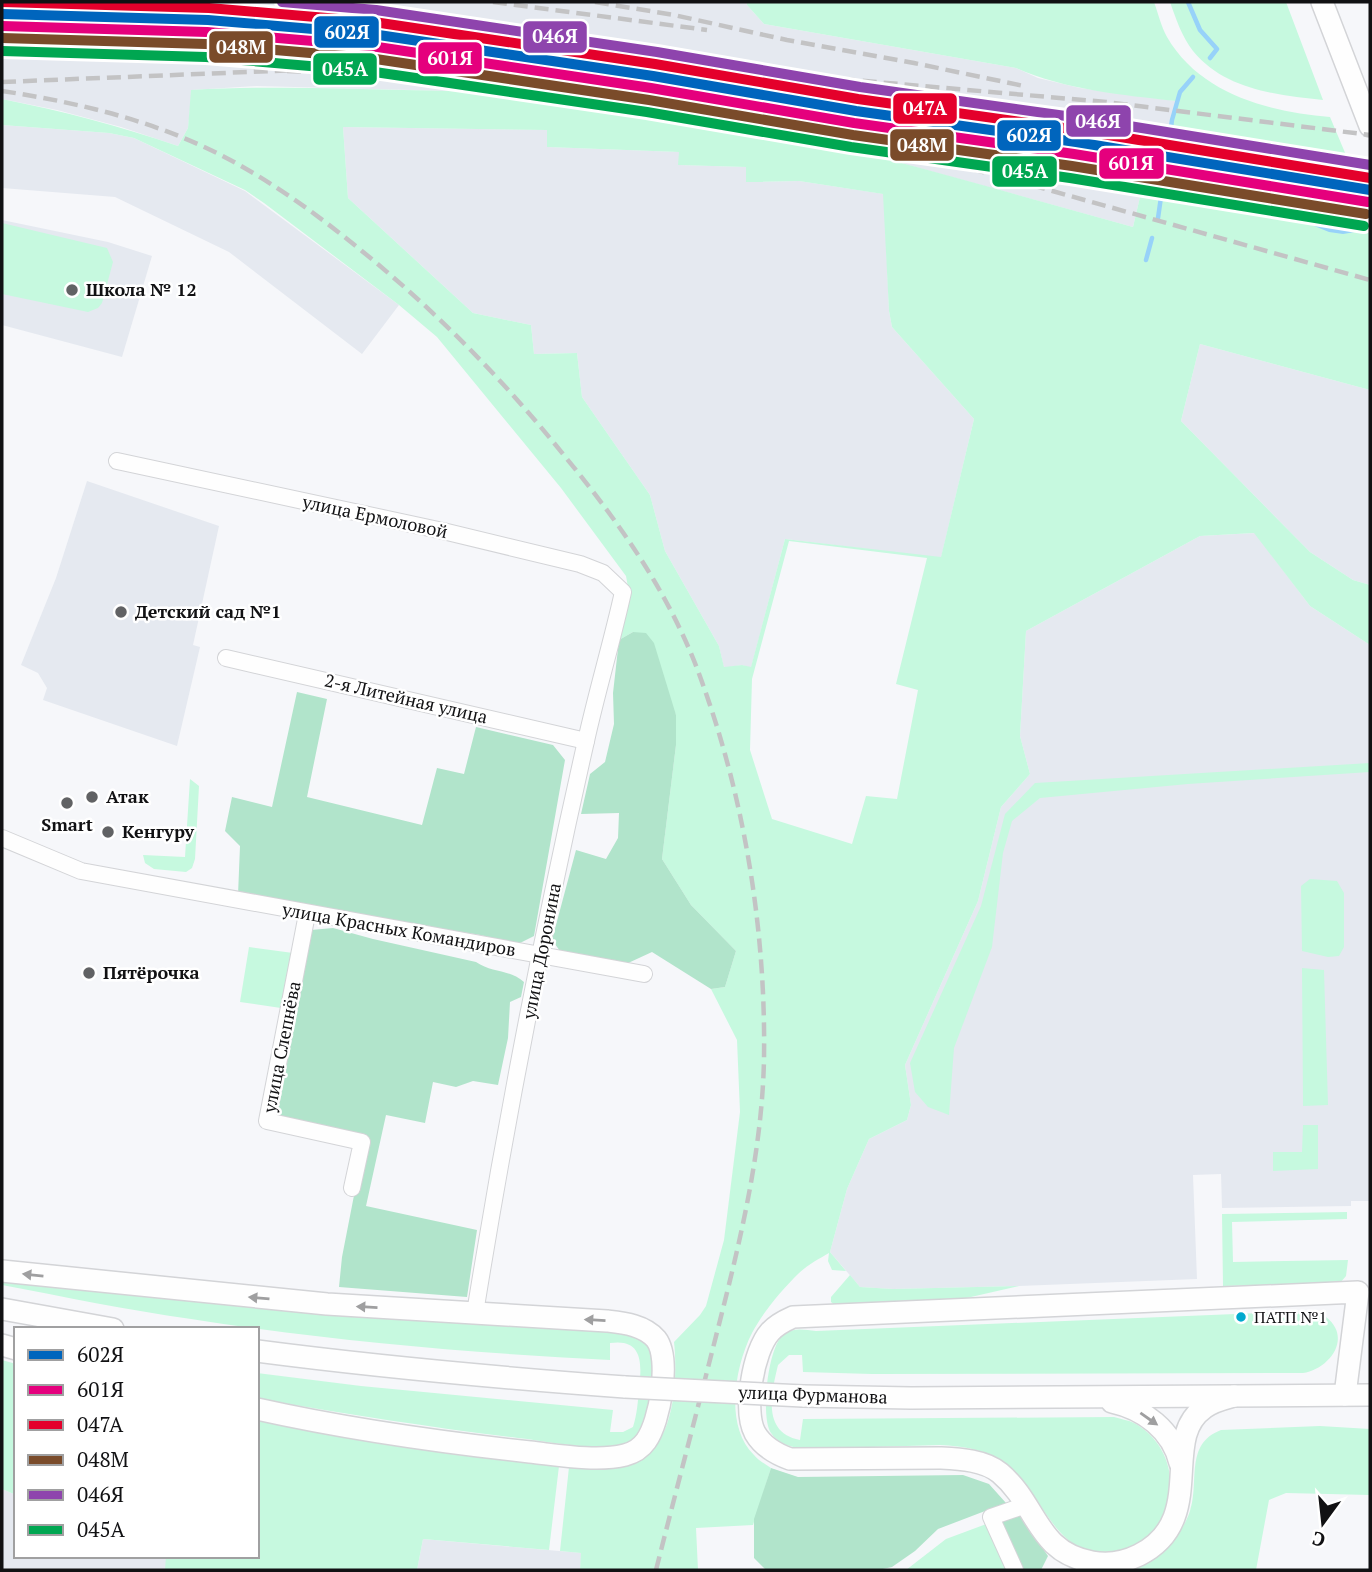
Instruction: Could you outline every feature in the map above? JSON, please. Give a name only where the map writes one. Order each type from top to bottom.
[{"type":"street","points":[[1322,2],[1370,126]]},
{"type":"street","name":"улица Ермоловой","points":[[117,461],[580,564],[603,573],[623,592]]},
{"type":"street","name":"улица Доронина","points":[[475,1313],[498,1172],[541,956],[586,741],[623,592]]},
{"type":"street","name":"2-я Литейная улица","points":[[226,658],[586,741]]},
{"type":"street","name":"улица Красных Командиров","points":[[2,838],[81,872],[644,975]]},
{"type":"street","name":"улица Слепнёва","points":[[307,914],[267,1121],[362,1142],[352,1188]]},
{"type":"street","points":[[2,1271],[327,1304],[607,1321],[634,1325],[649,1332],[657,1340],[662,1354],[663,1375],[653,1428],[639,1449],[625,1455],[566,1455],[481,1447],[412,1438],[259,1409]]},
{"type":"street","points":[[1234,1396],[1216,1401],[1202,1409],[1192,1420],[1182,1452],[1183,1472],[1177,1508],[1170,1527],[1157,1543],[1139,1555],[1120,1562],[1100,1564],[1064,1554],[1051,1543],[1026,1505],[999,1472],[983,1464],[964,1459],[790,1459],[777,1455],[762,1444],[754,1431],[749,1398],[762,1345],[782,1322],[793,1317],[1358,1292],[1345,1395]]},
{"type":"street","points":[[2,1308],[102,1327]]},
{"type":"street","name":"улица Фурманова","points":[[259,1351],[476,1376],[803,1396],[1370,1395]]},
{"type":"street","points":[[1089,1396],[1120,1404],[1155,1422],[1169,1436],[1178,1453],[1183,1472]]},
{"type":"street","points":[[1015,1570],[991,1517],[1026,1505]]},
{"type":"shaded area","points":[[2,2],[747,2],[764,24],[1016,68],[1038,78],[1080,88],[1176,101],[1162,184],[1143,184],[1133,227],[890,160],[746,124],[663,109],[574,98],[488,92],[256,86],[192,90],[188,128],[178,146],[121,127],[2,99]]},
{"type":"shaded area","points":[[2,125],[109,133],[134,138],[245,191],[399,305],[362,354],[229,252],[115,197],[2,188]]},
{"type":"shaded area","points":[[343,127],[548,130],[548,147],[679,152],[679,165],[746,167],[746,182],[799,181],[884,194],[892,327],[974,419],[941,558],[785,539],[751,668],[742,665],[724,668],[719,646],[665,551],[650,495],[582,397],[577,353],[534,354],[531,325],[473,313],[348,198]]},
{"type":"shaded area","name":"Школа № 12","points":[[2,220],[108,242],[152,256],[122,357],[2,325]]},
{"type":"shaded area","points":[[1200,344],[1370,390],[1370,585],[1353,580],[1310,552],[1181,421]]},
{"type":"shaded area","name":"Детский сад №1","points":[[87,481],[219,526],[193,645],[200,647],[177,746],[43,700],[47,688],[38,673],[21,665],[56,578]]},
{"type":"shaded area","points":[[1255,533],[1310,606],[1370,645],[1370,1201],[1351,1201],[1351,1206],[1222,1208],[1221,1174],[1193,1175],[1197,1279],[893,1289],[860,1287],[830,1252],[847,1189],[869,1139],[907,1120],[911,1105],[905,1065],[978,901],[1001,807],[1030,774],[1020,736],[1026,631],[1200,536]]},
{"type":"shaded area","points":[[2,1489],[14,1494],[14,1558],[173,1558],[201,1570],[2,1570]]},
{"type":"shaded area","points":[[423,1539],[582,1553],[580,1570],[417,1570]]},
{"type":"green space","points":[[747,2],[1154,2],[1165,33],[1181,57],[1217,86],[1260,105],[1330,117],[1367,205],[1370,206],[1370,390],[1200,344],[1181,421],[1310,552],[1353,580],[1370,585],[1370,645],[1310,606],[1254,533],[1200,536],[1026,631],[1020,736],[1030,774],[1001,807],[978,901],[905,1065],[911,1105],[907,1120],[869,1139],[847,1189],[830,1252],[846,1271],[832,1270],[828,1261],[829,1253],[802,1271],[779,1294],[762,1317],[752,1333],[741,1362],[735,1396],[739,1428],[754,1455],[771,1468],[753,1525],[696,1528],[698,1570],[580,1570],[581,1553],[560,1551],[569,1467],[611,1467],[634,1463],[648,1455],[666,1428],[674,1392],[674,1342],[706,1306],[724,1240],[740,1112],[737,1040],[711,989],[725,987],[736,951],[691,905],[662,859],[676,745],[676,715],[633,632],[619,640],[629,593],[626,576],[561,488],[437,337],[399,305],[245,190],[134,138],[109,133],[2,125],[2,99],[91,119],[178,146],[188,128],[191,90],[350,89],[502,93],[601,100],[666,109],[784,133],[1133,227],[1143,184],[1162,183],[1176,101],[1094,90],[1054,82],[1016,68],[764,24]],"holes":[[[343,127],[547,130],[547,147],[679,152],[678,165],[746,167],[746,182],[799,181],[883,194],[892,327],[974,419],[941,557],[785,539],[751,667],[724,667],[719,646],[665,551],[650,495],[582,397],[577,353],[534,354],[531,325],[473,313],[348,198]],[[789,541],[927,558],[896,684],[918,690],[897,799],[866,796],[852,844],[772,819],[750,750],[752,679]]]},
{"type":"green space","points":[[1170,2],[1286,2],[1323,100],[1270,93],[1220,74],[1189,46]]},
{"type":"green space","points":[[2,223],[107,248],[113,262],[102,303],[98,308],[88,312],[2,294]]},
{"type":"green space","points":[[633,632],[646,633],[654,643],[676,715],[676,745],[662,859],[691,905],[736,951],[725,987],[711,989],[652,952],[626,964],[560,951],[552,940],[576,850],[606,859],[618,838],[619,813],[581,814],[590,774],[605,762],[614,724],[613,693],[619,640]]},
{"type":"green space","points":[[297,692],[327,699],[307,797],[422,825],[437,768],[464,774],[476,727],[553,745],[565,760],[534,936],[518,944],[480,935],[238,895],[240,846],[225,831],[232,797],[272,807]]},
{"type":"green space","points":[[1370,763],[1370,772],[1188,784],[1040,798],[1012,821],[1003,853],[992,947],[954,1048],[949,1115],[928,1107],[915,1092],[910,1063],[981,906],[1005,814],[1035,783]]},
{"type":"green space","points":[[190,779],[199,786],[195,859],[192,868],[186,872],[154,869],[145,863],[143,855],[185,857]]},
{"type":"green space","points":[[1310,879],[1337,881],[1344,893],[1344,947],[1339,956],[1328,957],[1302,951],[1301,886]]},
{"type":"green space","points":[[333,928],[476,962],[524,982],[521,997],[510,1002],[508,1038],[498,1085],[473,1081],[456,1087],[433,1082],[425,1123],[386,1115],[366,1206],[477,1230],[467,1297],[339,1287],[342,1257],[365,1139],[273,1116],[311,930]]},
{"type":"green space","points":[[249,947],[293,953],[281,1008],[240,1002]]},
{"type":"green space","points":[[1302,968],[1324,970],[1328,1105],[1303,1106]]},
{"type":"green space","points":[[1303,1125],[1318,1125],[1318,1169],[1273,1171],[1273,1152],[1302,1152]]},
{"type":"green space","points":[[1347,1212],[1347,1219],[1232,1222],[1233,1262],[1348,1260],[1346,1276],[1340,1283],[1223,1286],[1222,1214]]},
{"type":"green space","points":[[850,1275],[860,1287],[893,1289],[1019,1286],[949,1302],[836,1306],[831,1302],[831,1297]]},
{"type":"green space","points":[[2,1279],[324,1313],[606,1329],[628,1333],[646,1342],[653,1360],[654,1387],[650,1415],[642,1434],[633,1441],[617,1446],[590,1447],[425,1426],[259,1398],[259,1373],[361,1386],[613,1410],[610,1432],[623,1432],[633,1427],[638,1403],[640,1362],[634,1349],[621,1343],[610,1343],[610,1360],[452,1350],[243,1327],[2,1285]]},
{"type":"green space","points":[[1311,1311],[1324,1316],[1334,1325],[1337,1343],[1329,1359],[1321,1366],[1303,1373],[803,1372],[802,1355],[789,1355],[778,1365],[772,1400],[774,1421],[788,1436],[800,1440],[803,1419],[1114,1417],[1134,1423],[1152,1437],[1164,1456],[1170,1477],[1170,1498],[1163,1518],[1151,1535],[1133,1548],[1110,1553],[1091,1552],[1075,1545],[1051,1521],[1019,1476],[999,1459],[983,1452],[940,1445],[804,1449],[777,1440],[768,1425],[766,1398],[770,1366],[778,1341],[792,1330]]},
{"type":"green space","points":[[2,1360],[14,1363],[14,1494],[2,1489]]},
{"type":"green space","points":[[259,1421],[458,1455],[559,1466],[549,1550],[423,1539],[417,1570],[165,1570],[166,1558],[259,1558]]},
{"type":"green space","points":[[1320,1426],[1370,1429],[1370,1495],[1286,1493],[1269,1500],[1256,1570],[1130,1570],[1149,1561],[1166,1548],[1186,1521],[1193,1500],[1195,1465],[1202,1444],[1209,1436],[1221,1430]]},
{"type":"green space","points":[[771,1468],[798,1477],[963,1475],[989,1484],[1006,1503],[938,1529],[915,1551],[892,1567],[878,1570],[766,1570],[754,1558],[754,1519]]},
{"type":"green space","points":[[1020,1515],[1048,1556],[1041,1570],[1021,1570],[999,1523]]},
{"type":"green space","points":[[989,1523],[1009,1570],[906,1570],[946,1539]]},
{"type":"water","points":[[1242,198],[1336,210],[1362,220],[1367,230],[1343,234],[1329,232],[1271,214],[1229,208],[1221,200]]},
{"type":"waterway","points":[[1188,2],[1200,30],[1217,49],[1210,58]]},
{"type":"waterway","points":[[1158,218],[1172,120],[1180,92],[1193,77]]},
{"type":"waterway","points":[[1171,126],[1184,138],[1205,145],[1242,146],[1370,168]]},
{"type":"waterway","points":[[1146,260],[1152,238]]},
{"type":"railway","points":[[357,2],[430,22]]},
{"type":"railway","points":[[493,2],[707,30]]},
{"type":"railway","points":[[595,2],[674,15],[1024,86]]},
{"type":"railway","points":[[2,3],[207,8],[376,22],[625,61],[778,96]]},
{"type":"railway","points":[[416,65],[516,65],[615,70]]},
{"type":"railway","points":[[2,82],[297,70]]},
{"type":"railway","points":[[695,70],[819,77],[1106,102],[1370,135]]},
{"type":"railway","points":[[287,71],[433,75],[525,81],[692,104],[787,121],[1006,178],[1370,280]]},
{"type":"railway","points":[[2,91],[103,111],[200,145],[242,166],[282,191],[357,247],[441,321],[543,430],[626,537],[661,593],[690,651],[730,773],[750,867],[761,963],[764,1059],[759,1131],[740,1238],[656,1570]]},
{"type":"railway","points":[[819,104],[930,135],[1023,175]]},
{"type":"railway","points":[[856,111],[959,118],[1021,117],[1114,110]]},
{"type":"transit line","name":"047А","points":[[2,2],[209,8],[374,22],[655,64],[858,99],[1078,130],[1370,178]]},
{"type":"transit line","name":"046Я","points":[[282,2],[376,10],[657,52],[860,87],[1080,118],[1370,165]]},
{"type":"transit line","name":"602Я","points":[[2,14],[208,20],[372,34],[1370,190]]},
{"type":"transit line","name":"601Я","points":[[2,26],[207,32],[371,46],[1368,202]]},
{"type":"transit line","name":"048М","points":[[2,38],[206,44],[369,58],[1366,214]]},
{"type":"transit line","name":"045А","points":[[2,51],[206,57],[368,71],[647,112],[851,147],[1070,178],[1364,226]]},
{"type":"place","name":"Школа № 12","points":[[72,290]]},
{"type":"place","name":"Детский сад №1","points":[[121,612]]},
{"type":"place","name":"Атак","points":[[92,797]]},
{"type":"place","name":"Smart","points":[[67,803]]},
{"type":"place","name":"Кенгуру","points":[[108,832]]},
{"type":"place","name":"Пятёрочка","points":[[89,973]]},
{"type":"place","name":"ПАТП №1","points":[[1241,1317]]}]
